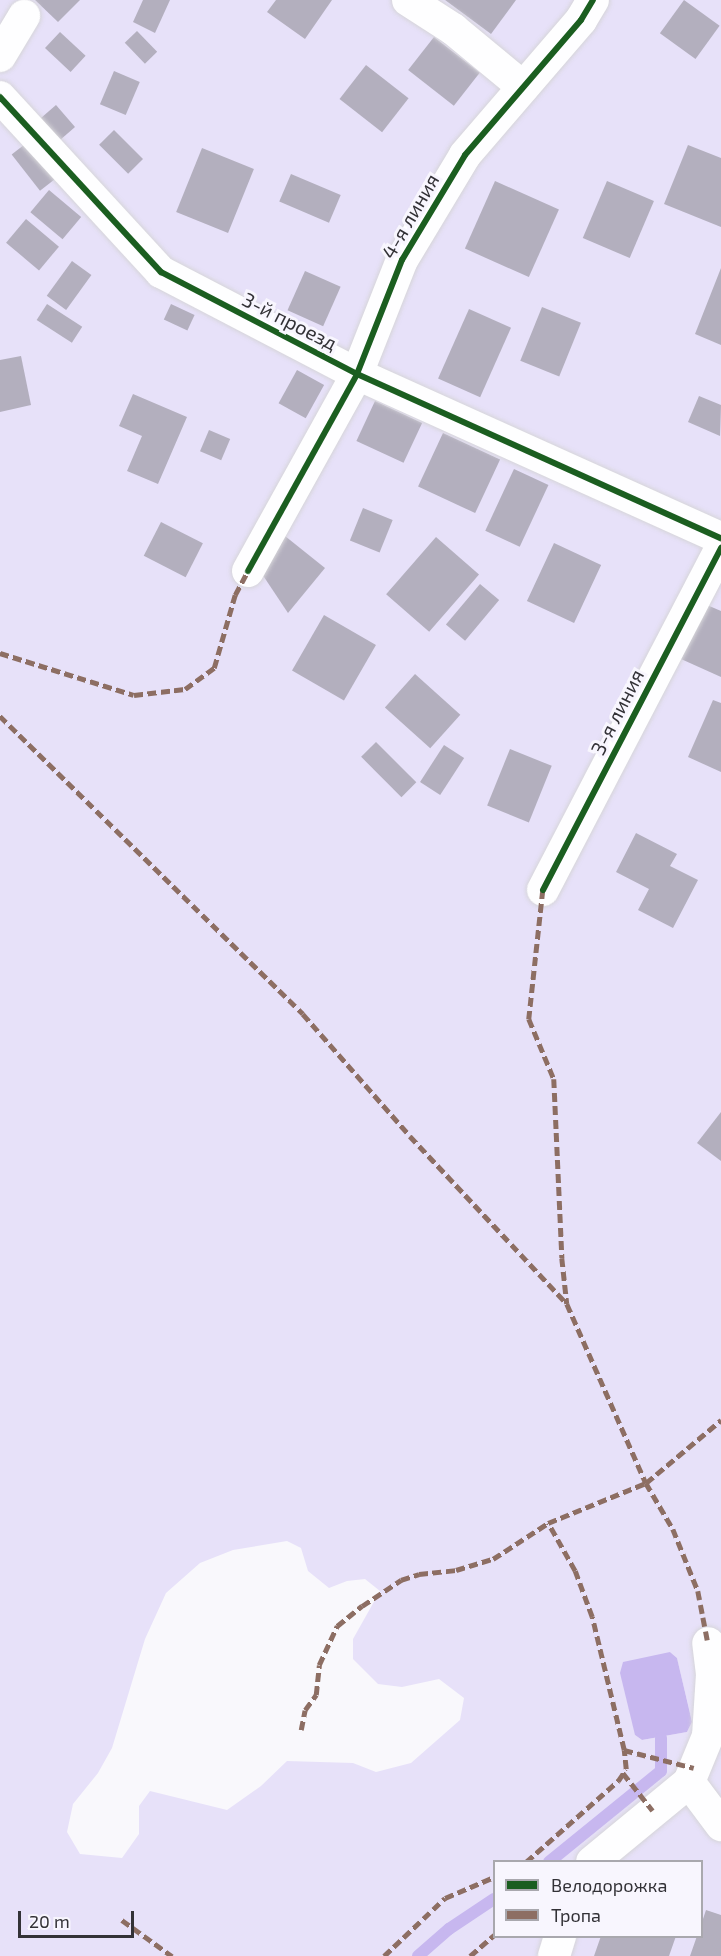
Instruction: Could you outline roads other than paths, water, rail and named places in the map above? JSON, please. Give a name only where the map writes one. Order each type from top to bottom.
[{"type":"street","points":[[408,0],[453,28],[523,87]]},
{"type":"street","name":"4-я линия","points":[[248,571],[357,374],[402,260],[465,155],[581,20],[593,0]]},
{"type":"street","points":[[0,56],[24,16]]},
{"type":"street","name":"3-й проезд","points":[[0,97],[161,272],[357,374],[721,538]]},
{"type":"street","name":"3-я линия","points":[[543,890],[721,548]]},
{"type":"street","points":[[594,1860],[689,1782],[708,1736],[712,1674],[708,1643]]},
{"type":"street","points":[[689,1782],[721,1825]]},
{"type":"street","points":[[554,1956],[559,1938]]},
{"type":"waterway","points":[[551,1860],[661,1771],[661,1738]]},
{"type":"waterway","points":[[418,1956],[449,1929],[493,1900]]}]
